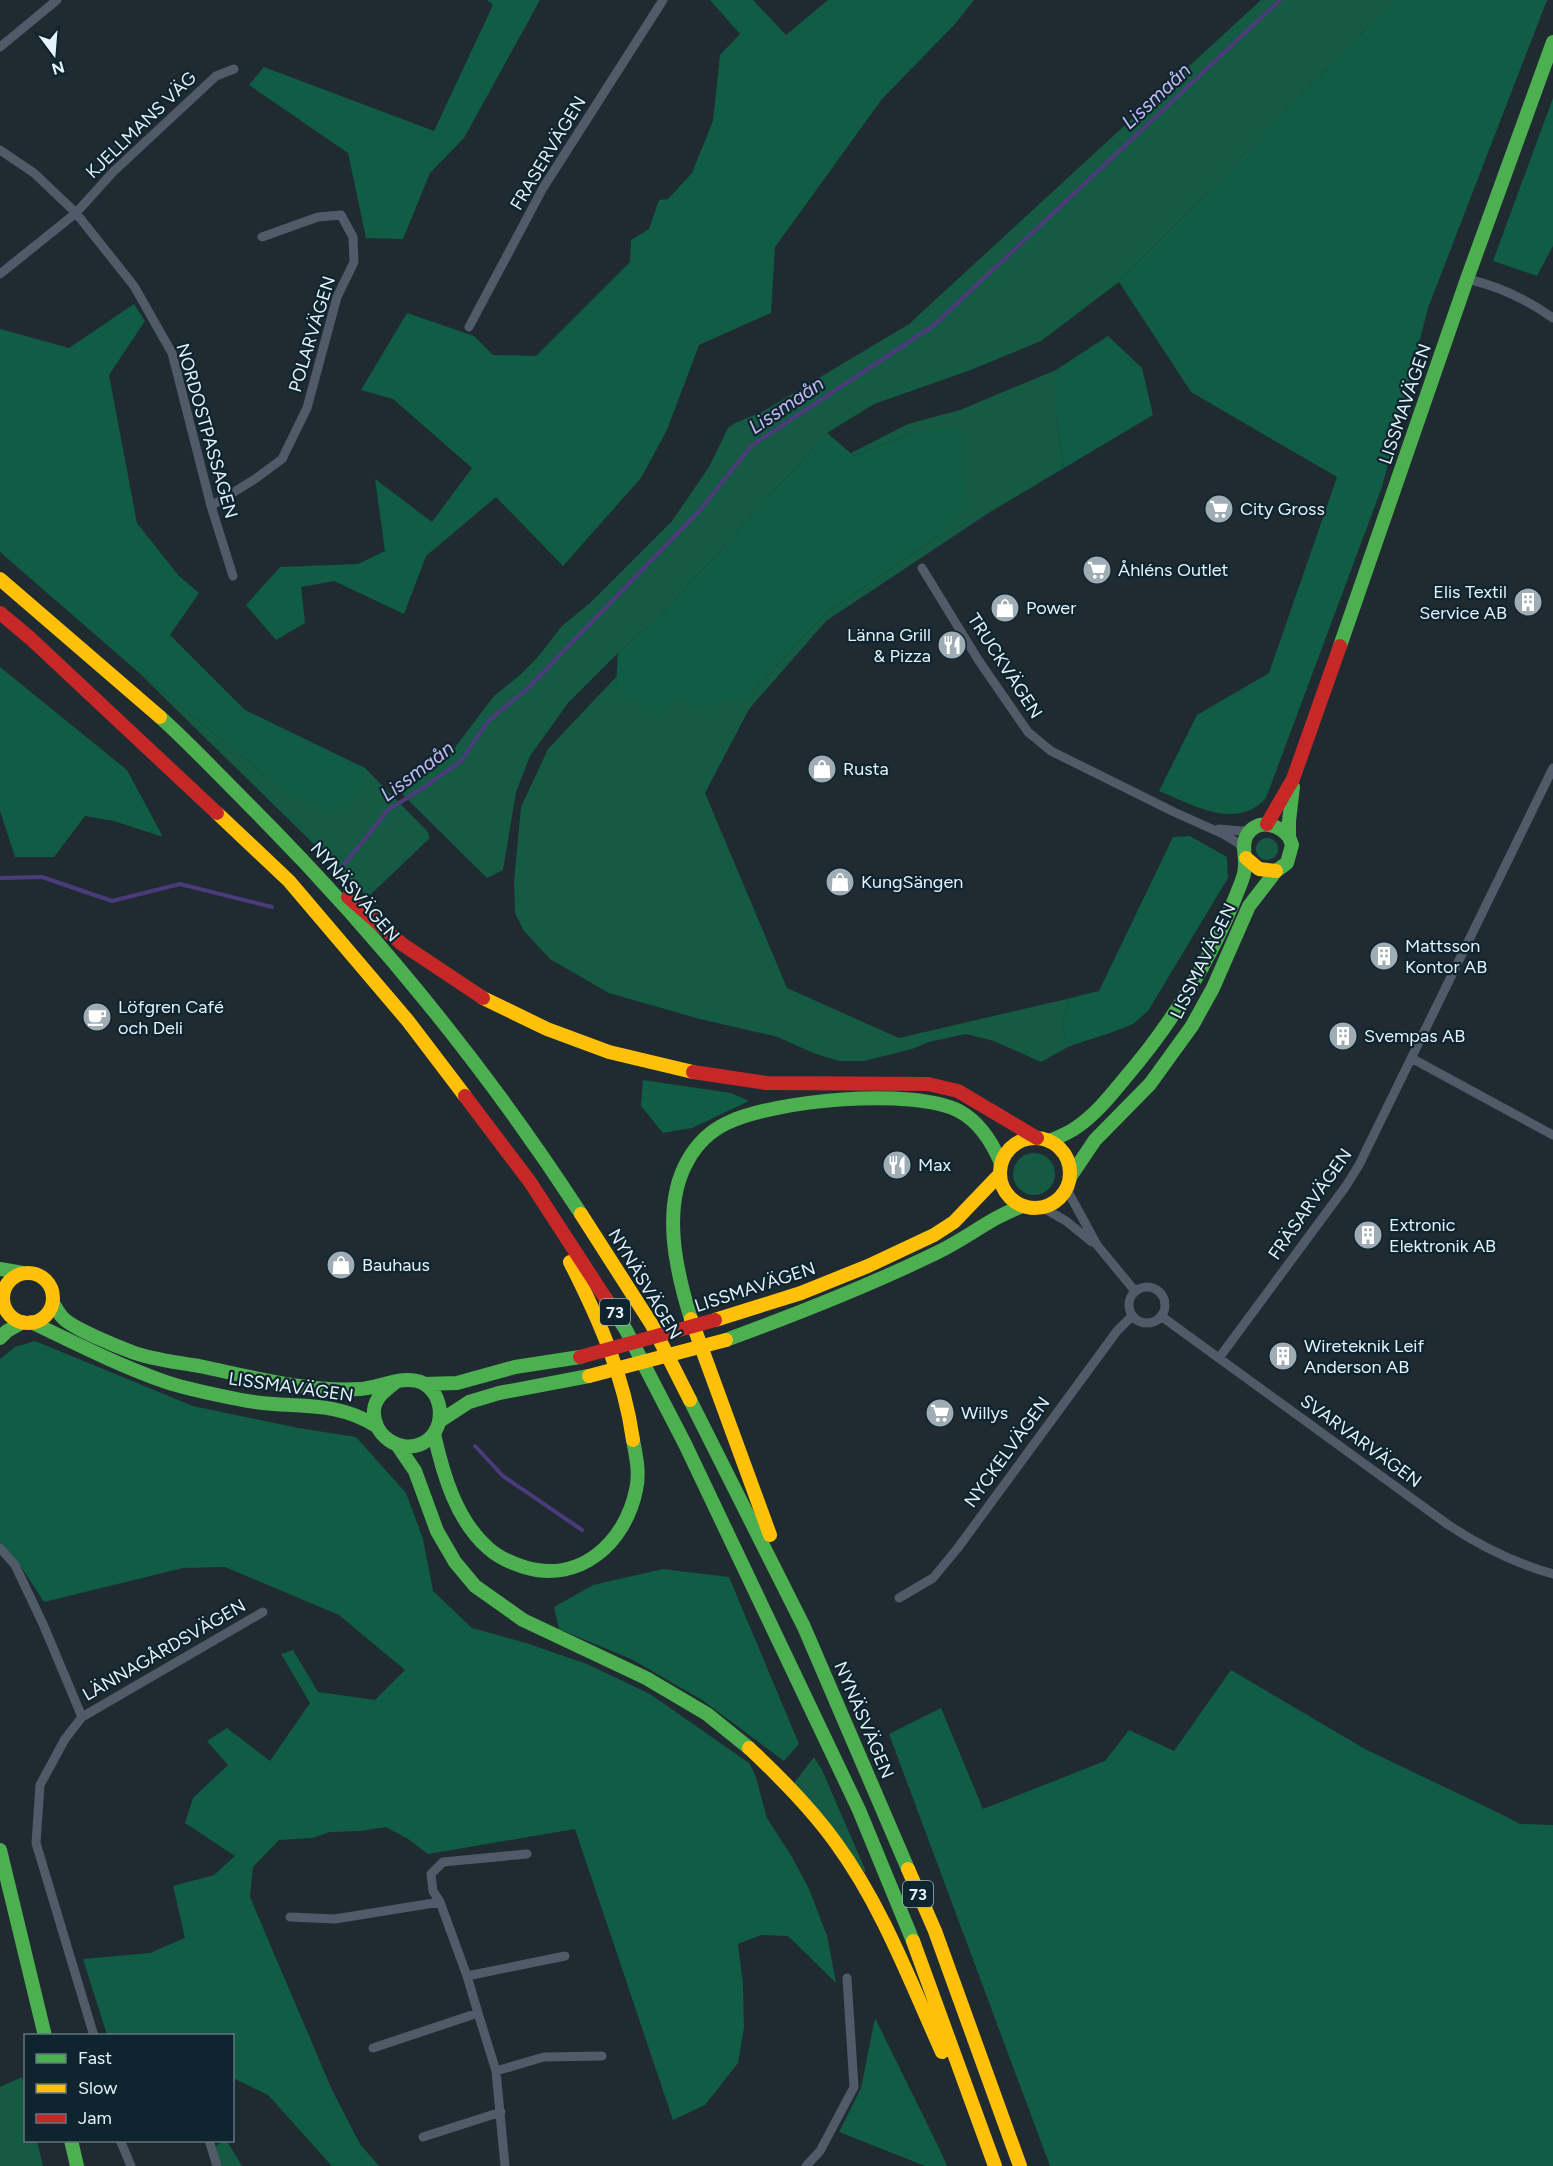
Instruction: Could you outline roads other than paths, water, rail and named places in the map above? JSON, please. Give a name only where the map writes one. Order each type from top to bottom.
[{"type":"main road","name":"LISSMAVÄGEN","points":[[1267,824],[1293,779],[1467,279],[1553,42]]},
{"type":"main road","name":"NYNÄSVÄGEN","points":[[0,579],[50,620],[174,730],[300,856],[429,1004],[550,1167],[651,1325],[804,1627],[934,1931],[1020,2166]]},
{"type":"main road","name":"73","points":[[0,613],[30,638],[290,881],[408,1021],[530,1182],[626,1330],[690,1455],[854,1800],[919,1956],[993,2166]]},
{"type":"main road","name":"LISSMAVÄGEN","points":[[1068,1182],[1095,1140],[1150,1084],[1192,1026],[1213,988],[1250,906],[1276,871],[1287,863],[1292,845],[1289,837],[1293,779]]},
{"type":"main road","points":[[1252,830],[1267,824],[1276,825],[1289,837]]},
{"type":"main road","name":"LISSMAVÄGEN","points":[[1043,1139],[1080,1125],[1138,1064],[1165,1028],[1210,958],[1238,893],[1245,871],[1247,835],[1252,830]]},
{"type":"main road","points":[[1245,854],[1256,869],[1263,872],[1276,871]]},
{"type":"main road","points":[[300,856],[402,944],[492,1004],[557,1033],[609,1052],[690,1072],[766,1083],[928,1084],[958,1091],[1063,1152],[1068,1182],[1060,1197],[1052,1204],[1042,1207],[1023,1206],[1011,1199],[1003,1187],[996,1148],[986,1131],[972,1119],[951,1107],[923,1101],[879,1100],[818,1102],[759,1111],[726,1123],[706,1136],[685,1163],[677,1185],[674,1230],[688,1313],[804,1627]]},
{"type":"main road","points":[[1000,1168],[1006,1152],[1015,1144],[1025,1139],[1043,1139]]},
{"type":"main road","name":"LISSMAVÄGEN","points":[[422,1383],[443,1386],[459,1385],[506,1369],[580,1357],[715,1320],[801,1293],[868,1266],[934,1235],[954,1222],[1000,1168]]},
{"type":"main road","points":[[434,1434],[449,1490],[465,1520],[486,1546],[507,1560],[527,1569],[552,1572],[579,1567],[598,1556],[615,1540],[627,1516],[636,1489],[636,1457],[631,1422],[600,1322],[530,1182]]},
{"type":"main road","name":"LISSMAVÄGEN","points":[[440,1421],[469,1402],[499,1393],[590,1376],[726,1340],[803,1312],[943,1251],[1007,1211],[1023,1206]]},
{"type":"main road","points":[[0,1269],[38,1275],[45,1279],[50,1286],[53,1303],[45,1316],[7,1331],[0,1338]]},
{"type":"main road","points":[[0,1327],[2,1295],[14,1277],[23,1273]]},
{"type":"main road","points":[[2,1295],[10,1315],[27,1322]]},
{"type":"main road","name":"LISSMAVÄGEN","points":[[53,1303],[64,1319],[134,1353],[304,1387],[361,1389],[396,1382]]},
{"type":"main road","name":"LISSMAVÄGEN","points":[[27,1322],[167,1382],[245,1401],[344,1410],[362,1416],[376,1426]]},
{"type":"main road","points":[[398,1446],[411,1447],[424,1443],[434,1434],[440,1421],[440,1406],[434,1392],[422,1383],[409,1380],[396,1382],[382,1393],[375,1408],[376,1426],[385,1438],[398,1446],[415,1471],[436,1530],[455,1562],[475,1586],[523,1620],[646,1678],[707,1714],[778,1775],[809,1809],[837,1844],[880,1915],[993,2166]]},
{"type":"main road","points":[[0,1850],[45,2034]]},
{"type":"main road","points":[[71,2142],[77,2166]]},
{"type":"street","points":[[0,47],[57,0]]},
{"type":"street","name":"FRASERVÄGEN","points":[[469,327],[543,188],[663,0]]},
{"type":"street","name":"KJELLMANS VÄG","points":[[76,213],[113,172],[216,76],[234,69]]},
{"type":"street","name":"NORDOSTPASSAGEN","points":[[0,150],[34,173],[76,213],[134,286],[172,353],[211,506],[233,576]]},
{"type":"street","points":[[0,274],[76,213]]},
{"type":"street","name":"POLARVÄGEN","points":[[211,506],[282,459],[307,408],[337,297],[354,262],[353,237],[341,215],[318,218],[262,237]]},
{"type":"street","points":[[1467,279],[1515,294],[1553,318]]},
{"type":"street","name":"TRUCKVÄGEN","points":[[922,568],[979,661],[1028,732],[1051,751],[1238,843],[1245,854]]},
{"type":"street","name":"FRÄSARVÄGEN","points":[[1219,1358],[1359,1166],[1553,768]]},
{"type":"street","name":"TRUCKVÄGEN","points":[[1207,826],[1227,830],[1252,830]]},
{"type":"street","points":[[1413,1059],[1553,1135]]},
{"type":"street","points":[[1068,1182],[1097,1245]]},
{"type":"street","points":[[1042,1207],[1066,1221],[1097,1245],[1135,1291]]},
{"type":"street","points":[[1144,1286],[1157,1290],[1165,1304],[1161,1316],[1149,1322],[1138,1321],[1132,1316],[1129,1305],[1135,1291],[1144,1286]]},
{"type":"street","name":"NYCKELVÄGEN","points":[[899,1598],[933,1578],[957,1549],[1117,1331],[1132,1316]]},
{"type":"street","name":"SVARVARVÄGEN","points":[[1161,1316],[1454,1530],[1478,1545],[1528,1567],[1553,1574]]},
{"type":"street","name":"LÄNNAGÅRDSVÄGEN","points":[[0,1548],[15,1565],[43,1624],[82,1717]]},
{"type":"street","name":"LÄNNAGÅRDSVÄGEN","points":[[93,2034],[36,1843],[40,1785],[65,1739],[82,1717],[263,1612]]},
{"type":"street","points":[[505,2166],[496,2071],[467,1976],[440,1902],[433,1891],[431,1874],[442,1862],[527,1854]]},
{"type":"street","points":[[290,1917],[335,1919],[440,1902]]},
{"type":"street","points":[[467,1976],[565,1956]]},
{"type":"street","points":[[806,2166],[820,2151],[854,2087],[847,1978]]},
{"type":"street","points":[[373,2048],[478,2013]]},
{"type":"street","points":[[496,2071],[544,2057],[602,2056]]},
{"type":"street","points":[[423,2137],[501,2112]]},
{"type":"street","points":[[121,2142],[131,2166]]},
{"type":"street","points":[[210,2142],[217,2166]]},
{"type":"waterway","name":"Lissmaån","points":[[342,867],[388,810],[461,761],[488,721],[528,688],[700,510],[751,446],[933,326],[1280,0]]},
{"type":"waterway","name":"Lissmaån","points":[[0,878],[42,877],[112,901],[180,884],[272,907]]},
{"type":"waterway","points":[[475,1446],[503,1476],[582,1530]]},
{"type":"place","name":"City Gross","points":[[1219,509]]},
{"type":"place","name":"Åhléns Outlet","points":[[1097,570]]},
{"type":"place","name":"Elis Textil Service AB","points":[[1528,602]]},
{"type":"place","name":"Power","points":[[1005,608]]},
{"type":"place","name":"Länna Grill & Pizza","points":[[952,645]]},
{"type":"place","name":"Rusta","points":[[822,769]]},
{"type":"place","name":"KungSängen","points":[[840,882]]},
{"type":"place","name":"Mattsson Kontor AB","points":[[1384,956]]},
{"type":"place","name":"Löfgren Café och Deli","points":[[97,1017]]},
{"type":"place","name":"Svempas AB","points":[[1343,1036]]},
{"type":"place","name":"Max","points":[[897,1165]]},
{"type":"place","name":"Extronic Elektronik AB","points":[[1368,1235]]},
{"type":"place","name":"Bauhaus","points":[[341,1265]]},
{"type":"place","name":"Wireteknik Leif Anderson AB","points":[[1283,1356]]},
{"type":"place","name":"Willys","points":[[940,1413]]}]
